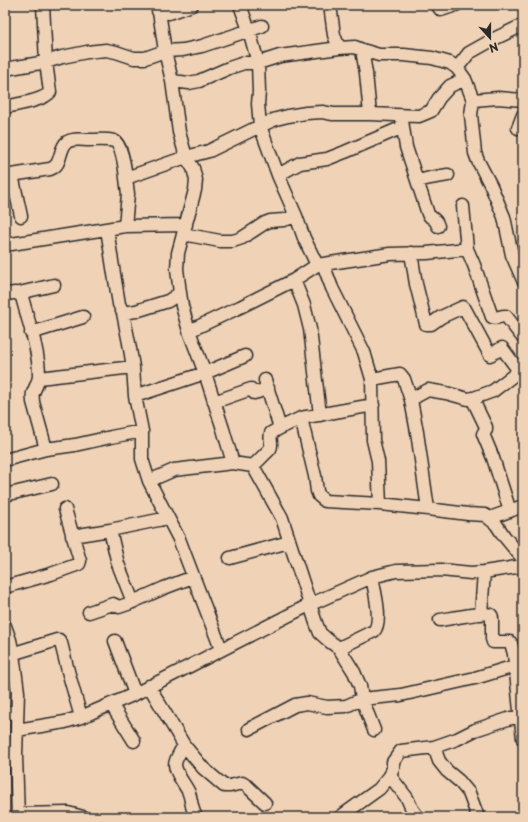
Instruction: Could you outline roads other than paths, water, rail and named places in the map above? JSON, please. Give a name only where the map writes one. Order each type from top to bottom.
[{"type":"street","points":[[5,106],[20,104],[49,94],[50,89],[46,62],[43,5]]},
{"type":"street","points":[[158,8],[169,13],[192,5]]},
{"type":"street","points":[[240,5],[258,63],[258,104],[260,126],[304,238],[320,264],[364,352],[372,379],[373,440],[378,461],[380,504]]},
{"type":"street","points":[[330,5],[334,35],[339,48]]},
{"type":"street","points":[[437,5],[440,10],[442,10],[456,5]]},
{"type":"street","points":[[158,8],[172,81],[179,132],[186,157],[193,168],[196,180],[195,190],[178,253],[177,269],[182,306],[233,463]]},
{"type":"street","points":[[5,69],[46,62],[87,52],[106,50],[134,58],[145,58],[165,50],[183,50],[202,46],[262,26]]},
{"type":"street","points":[[457,68],[469,53],[494,40],[522,30]]},
{"type":"street","points":[[172,81],[189,83],[199,81],[244,63],[258,63],[280,56],[339,48],[355,47],[379,55],[404,55],[432,58],[450,63],[457,68],[465,79],[473,100],[471,114],[475,153],[501,211],[508,233],[512,255],[523,280]]},
{"type":"street","points":[[362,50],[370,114]]},
{"type":"street","points":[[278,175],[300,163],[327,159],[345,152],[402,122],[424,115],[431,111],[439,98],[450,86],[465,79]]},
{"type":"street","points":[[473,100],[498,98],[523,100]]},
{"type":"street","points":[[126,178],[186,157],[209,151],[260,126],[276,119],[288,116],[322,112],[333,114],[370,114],[402,122]]},
{"type":"street","points":[[518,128],[523,115]]},
{"type":"street","points":[[402,122],[406,147],[428,214],[436,220],[438,226]]},
{"type":"street","points":[[21,216],[8,175],[50,170],[55,168],[63,148],[68,142],[75,140],[108,140],[115,142],[119,146],[126,178],[128,194],[125,226]]},
{"type":"street","points":[[418,181],[448,176]]},
{"type":"street","points":[[463,206],[467,249],[492,318],[495,319],[506,316],[523,338]]},
{"type":"street","points":[[5,245],[125,226],[185,230],[220,241],[233,241],[242,238],[270,221],[284,220],[296,216]]},
{"type":"street","points":[[107,229],[116,289],[119,304],[123,313],[133,366],[135,396],[142,431],[142,459],[149,481],[179,539],[222,649]]},
{"type":"street","points":[[189,331],[294,280],[320,264],[390,254],[467,249]]},
{"type":"street","points":[[410,253],[426,324],[431,324],[441,317],[463,307],[490,355],[502,348],[521,369],[493,392],[472,398],[468,399],[428,390],[411,400]]},
{"type":"street","points":[[294,280],[304,304],[310,329],[320,415]]},
{"type":"street","points":[[5,295],[16,292],[19,294],[54,285]]},
{"type":"street","points":[[123,313],[136,311],[168,301],[180,293]]},
{"type":"street","points":[[19,294],[22,297],[38,364],[39,378],[32,394],[46,449]]},
{"type":"street","points":[[31,333],[82,316]]},
{"type":"street","points":[[135,396],[205,373],[245,356]]},
{"type":"street","points":[[39,378],[133,366]]},
{"type":"street","points":[[372,379],[397,374],[400,374],[404,379],[411,400],[417,432],[428,509]]},
{"type":"street","points":[[214,402],[250,389],[256,393],[267,384],[280,428]]},
{"type":"street","points":[[472,398],[486,427],[483,434],[493,458],[510,511]]},
{"type":"street","points":[[253,466],[270,449],[271,433],[280,428],[301,418],[373,405]]},
{"type":"street","points":[[301,418],[315,476],[317,491],[319,496],[325,500],[485,515],[496,524],[523,559]]},
{"type":"street","points":[[5,460],[46,449],[75,445],[142,431]]},
{"type":"street","points":[[149,481],[174,470],[233,463],[253,466]]},
{"type":"street","points":[[253,466],[282,518],[309,606],[320,634],[339,648],[354,672],[360,686],[362,700],[374,730]]},
{"type":"street","points":[[5,495],[52,484]]},
{"type":"street","points":[[490,518],[523,506]]},
{"type":"street","points":[[5,587],[79,564],[80,561],[65,509]]},
{"type":"street","points":[[72,536],[168,518]]},
{"type":"street","points":[[110,530],[118,564],[133,602]]},
{"type":"street","points":[[230,558],[289,542]]},
{"type":"street","points":[[17,730],[65,722],[82,717],[135,694],[309,606],[372,577],[396,571],[441,570],[471,573],[523,566]]},
{"type":"street","points":[[481,614],[484,572]]},
{"type":"street","points":[[89,612],[113,604],[119,606],[128,604],[193,577]]},
{"type":"street","points":[[339,648],[374,631],[376,628],[378,608],[372,577]]},
{"type":"street","points":[[440,620],[489,614],[492,617],[493,642],[511,643],[519,654],[515,666],[522,718],[523,739]]},
{"type":"street","points":[[5,626],[10,640],[9,655],[18,692],[16,756],[18,816],[68,813],[83,817]]},
{"type":"street","points":[[9,655],[59,640],[82,717]]},
{"type":"street","points":[[115,641],[135,694]]},
{"type":"street","points":[[249,729],[295,705],[306,703],[326,707],[346,706],[362,700],[400,695],[475,678],[515,666]]},
{"type":"street","points":[[149,686],[184,745],[203,768],[224,786],[242,783],[265,803]]},
{"type":"street","points":[[111,704],[134,741]]},
{"type":"street","points":[[5,713],[17,711]]},
{"type":"street","points":[[340,817],[379,788],[390,776],[393,768],[393,762],[401,751],[434,747],[495,723],[511,718],[522,718]]},
{"type":"street","points":[[184,745],[175,765],[176,770],[189,793],[192,810],[196,817]]},
{"type":"street","points":[[434,747],[439,761],[469,793],[478,817]]},
{"type":"street","points":[[390,776],[407,798],[418,817]]}]
